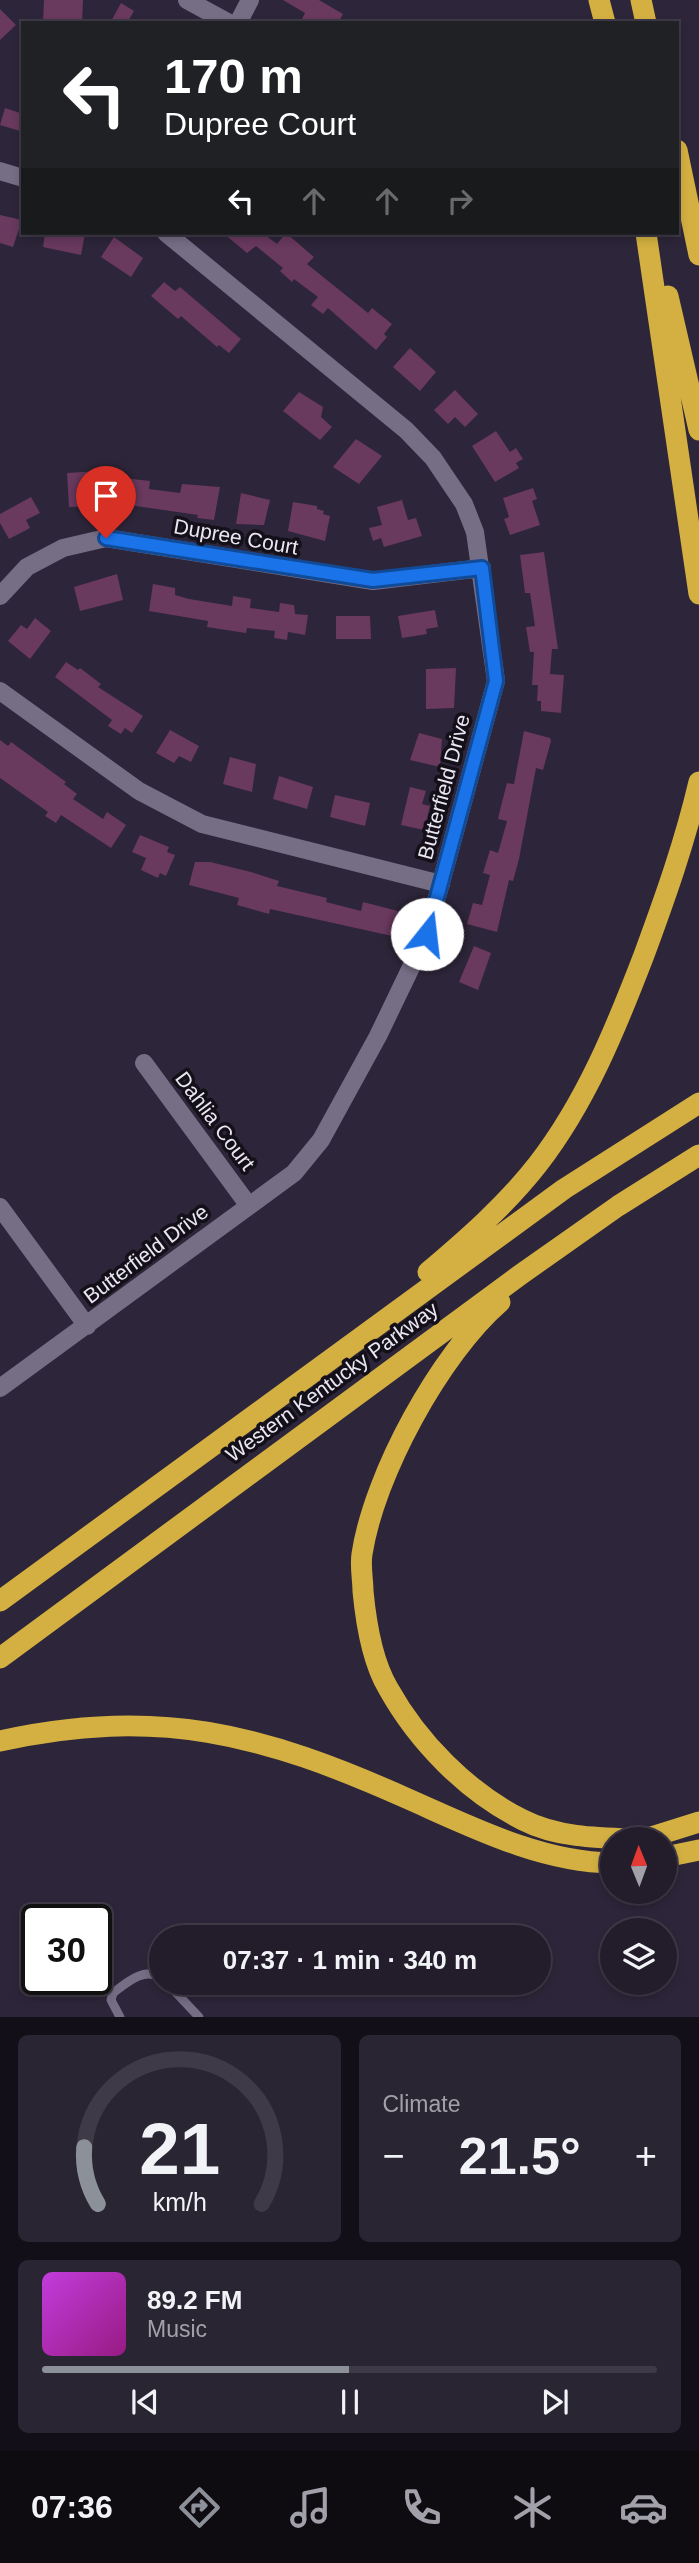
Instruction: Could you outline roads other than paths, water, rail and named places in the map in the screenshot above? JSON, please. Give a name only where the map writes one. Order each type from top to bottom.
[{"type":"highway","points":[[599,0],[604,21]]},
{"type":"highway","points":[[641,0],[646,21]]},
{"type":"highway","points":[[679,158],[699,229]]},
{"type":"highway","points":[[683,173],[699,255]]},
{"type":"highway","points":[[646,235],[699,594]]},
{"type":"highway","points":[[654,235],[699,430]]},
{"type":"highway","points":[[217,1442],[459,1246],[504,1202],[537,1164],[567,1122],[614,1029],[671,881],[699,782]]},
{"type":"highway","name":"Western Kentucky Parkway","points":[[0,1601],[564,1189],[699,1103]]},
{"type":"highway","name":"Western Kentucky Parkway","points":[[0,1658],[577,1234],[699,1155]]},
{"type":"highway","points":[[577,1234],[488,1312],[448,1363],[381,1480],[361,1556],[366,1623],[386,1686],[425,1743],[477,1791],[524,1821],[580,1838],[600,1838]]},
{"type":"highway","points":[[0,1741],[69,1728],[146,1724],[197,1728],[248,1738],[346,1771],[525,1847],[578,1862],[600,1863]]},
{"type":"highway","points":[[677,1829],[699,1822]]},
{"type":"highway","points":[[677,1855],[699,1850]]},
{"type":"street","points":[[187,0],[225,21]]},
{"type":"street","points":[[239,21],[250,0]]},
{"type":"street","points":[[0,171],[21,177]]},
{"type":"street","name":"Butterfield Drive","points":[[0,1388],[294,1172],[321,1140],[378,1036],[427,934],[496,681],[475,532],[464,504],[433,458],[407,430],[168,235]]},
{"type":"street","name":"Dupree Court","points":[[0,596],[27,567],[63,548],[106,538],[373,580],[482,568]]},
{"type":"street","points":[[0,691],[139,791],[202,824],[441,884]]},
{"type":"street","name":"Dahlia Court","points":[[144,1063],[249,1206]]},
{"type":"street","points":[[0,1207],[86,1326]]},
{"type":"lane","points":[[120,2017],[111,2000],[113,1993],[132,1979],[149,1975]]},
{"type":"lane","points":[[182,1995],[199,2017]]}]
